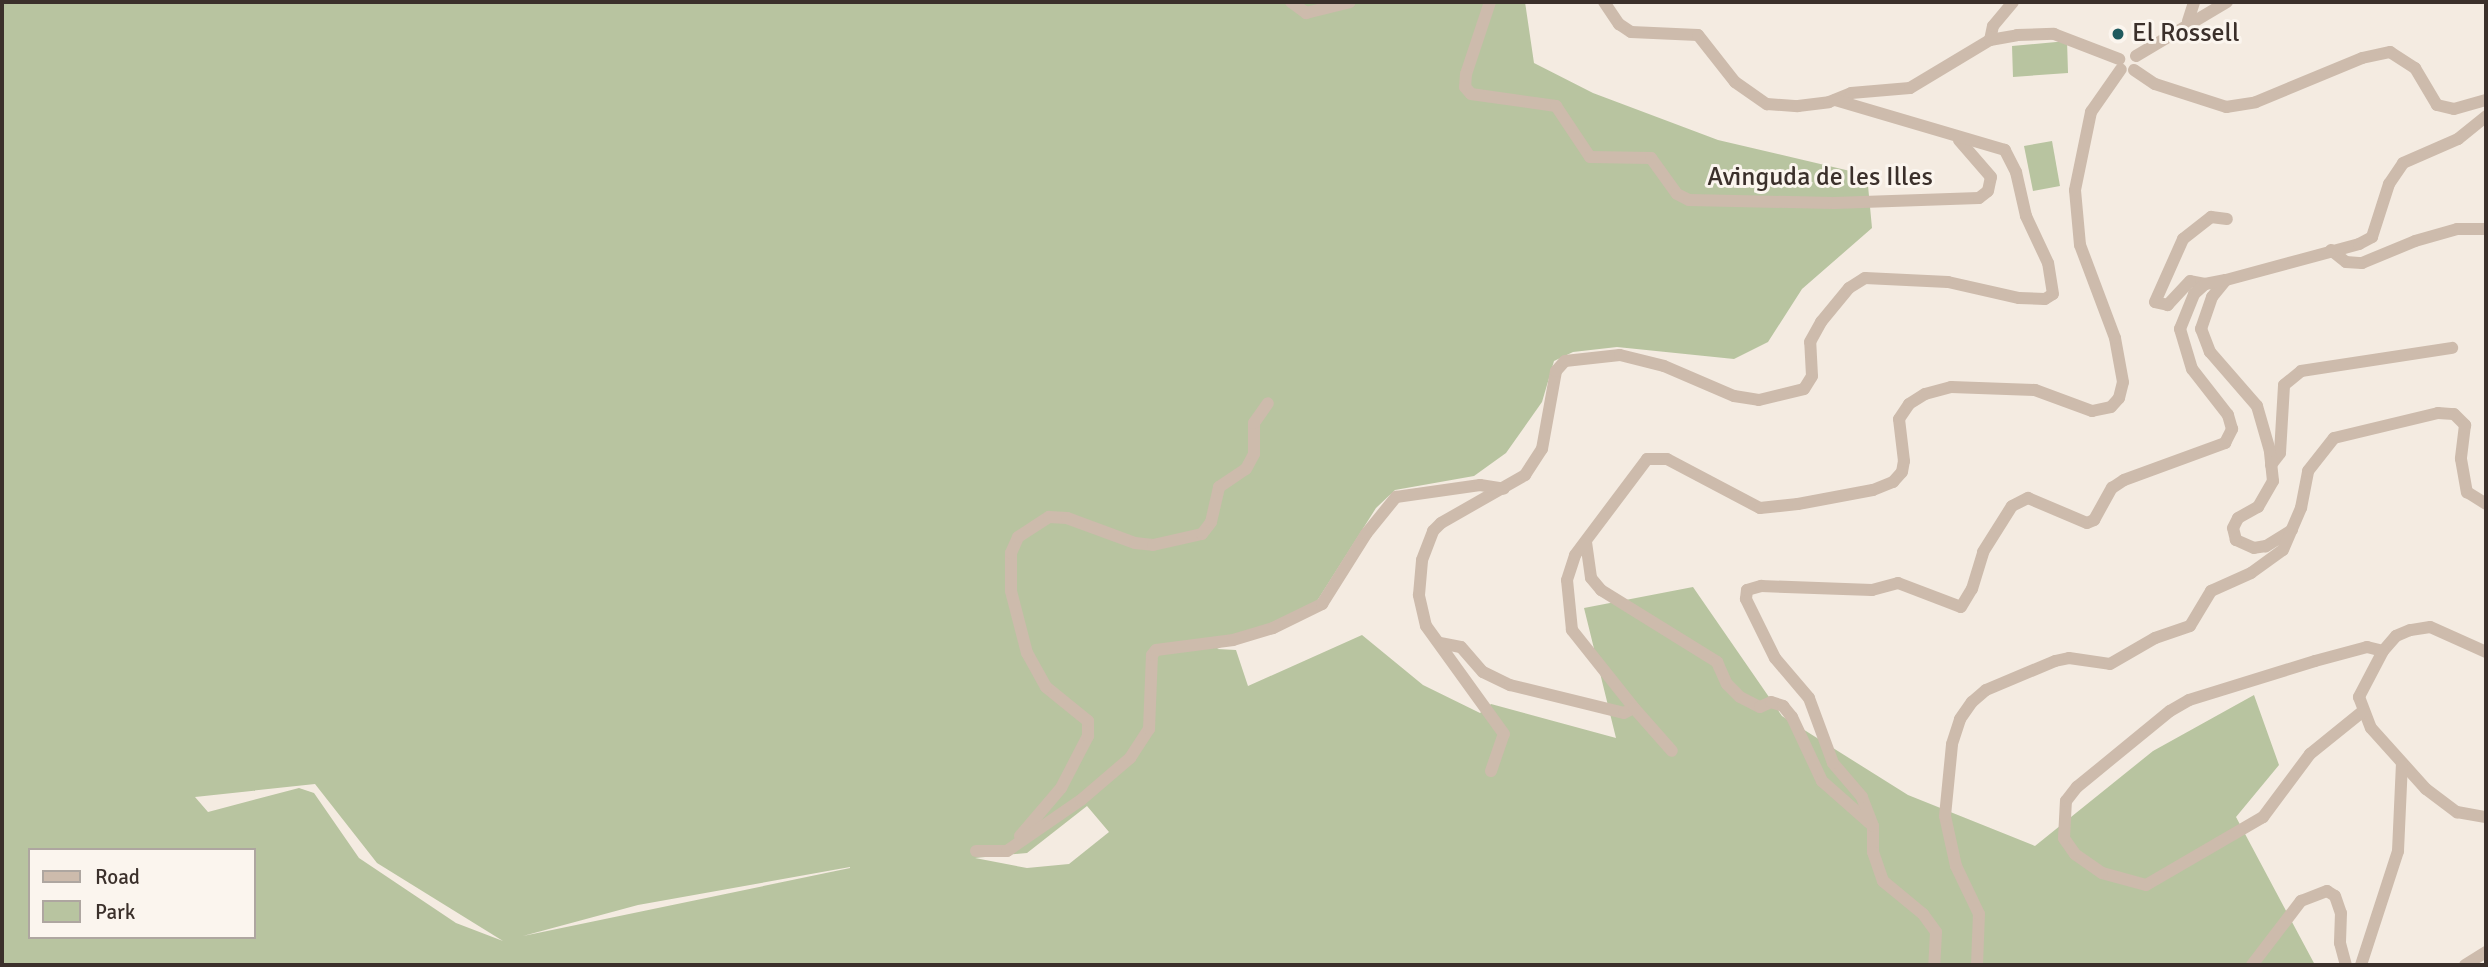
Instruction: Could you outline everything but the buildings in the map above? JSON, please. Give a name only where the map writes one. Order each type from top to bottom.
[{"type":"street","points":[[1291,2],[1306,13],[1350,2]]},
{"type":"street","name":"Avinguda de les Illes","points":[[1490,2],[1466,74],[1465,86],[1471,94],[1556,106],[1590,157],[1651,159],[1677,194],[1689,200],[1834,203],[1979,198],[1988,191],[1991,177],[1968,147],[1951,134]]},
{"type":"street","points":[[1604,2],[1619,24],[1631,32],[1698,35],[1735,82],[1766,104],[1798,106],[1835,100],[1851,93],[1910,88],[1990,40],[2054,34],[2125,66],[2155,84],[2226,107],[2256,102],[2362,58],[2390,52],[2415,68],[2437,105],[2454,109],[2486,100]]},
{"type":"street","points":[[1990,40],[1993,26],[2013,2]]},
{"type":"street","points":[[2188,21],[2194,2]]},
{"type":"street","points":[[1672,751],[1588,653],[1570,621],[1568,567],[1634,471],[1655,457],[1689,469],[1760,508],[1798,504],[1873,490],[1893,482],[1902,472],[1904,461],[1899,419],[1909,404],[1925,394],[1951,387],[2035,390],[2092,411],[2111,407],[2119,398],[2121,367],[2115,338],[2080,245],[2075,190],[2091,112],[2125,66],[2136,56],[2188,21],[2227,2]]},
{"type":"street","points":[[1491,771],[1503,734],[1426,626],[1419,596],[1426,545],[1441,523],[1525,475],[1542,449],[1556,371],[1565,361],[1620,355],[1664,366],[1734,396],[1759,400],[1804,389],[1812,376],[1810,342],[1815,332],[1834,303],[1865,278],[1948,282],[2019,298],[2045,299],[2053,294],[2053,279],[2026,216],[2011,157],[2005,150],[1835,100]]},
{"type":"street","points":[[2227,219],[2211,217],[2183,239],[2155,302],[2168,304],[2190,281],[2205,284],[2226,280],[2372,237],[2389,184],[2403,163],[2458,139],[2486,116]]},
{"type":"street","points":[[2332,250],[2346,262],[2362,263],[2414,241],[2457,229],[2486,229]]},
{"type":"street","points":[[2226,280],[2212,297],[2201,329],[2210,352],[2258,406],[2273,481],[2258,506],[2238,518],[2233,528],[2236,540],[2254,548],[2266,547],[2293,529]]},
{"type":"street","points":[[1934,965],[1936,932],[1923,915],[1882,881],[1873,852],[1873,826],[1862,797],[1833,763],[1809,698],[1775,658],[1745,599],[1747,590],[1761,586],[1872,590],[1898,583],[1961,607],[1972,589],[1983,552],[2012,506],[2028,498],[2087,523],[2094,520],[2112,488],[2124,480],[2225,443],[2232,429],[2228,415],[2192,369],[2180,341],[2182,319],[2194,294],[2205,284]]},
{"type":"street","points":[[2271,465],[2280,453],[2284,385],[2301,371],[2452,348]]},
{"type":"street","points":[[1017,843],[1061,788],[1087,736],[1088,721],[1046,687],[1027,653],[1010,591],[1011,553],[1018,537],[1049,517],[1067,518],[1135,543],[1153,545],[1202,534],[1211,522],[1219,487],[1246,468],[1254,454],[1254,423],[1268,403]]},
{"type":"street","points":[[1977,965],[1979,914],[1956,866],[1945,816],[1952,744],[1960,719],[1972,702],[1986,690],[2055,661],[2069,658],[2110,664],[2155,638],[2190,626],[2211,591],[2265,565],[2283,550],[2293,529],[2308,471],[2334,438],[2438,414],[2454,414],[2465,425],[2462,478],[2467,492],[2486,504]]},
{"type":"street","points":[[976,851],[992,854],[1017,843],[1081,800],[1130,758],[1149,729],[1152,655],[1156,650],[1233,640],[1273,628],[1322,604],[1366,534],[1396,497],[1480,485],[1504,489]]},
{"type":"street","points":[[1586,542],[1591,578],[1601,590],[1717,662],[1727,684],[1760,707],[1771,702],[1783,706],[1822,781],[1873,826]]},
{"type":"street","points":[[2486,652],[2430,627],[2396,636],[2383,651],[2359,697],[2362,712],[2402,764],[2457,812],[2486,817]]},
{"type":"street","points":[[1440,643],[1461,648],[1483,672],[1510,685],[1612,713],[1634,708]]},
{"type":"street","points":[[2362,712],[2310,754],[2263,817],[2146,885],[2102,873],[2075,854],[2064,838],[2066,801],[2077,787],[2170,711],[2189,701],[2315,661],[2367,647],[2383,651]]},
{"type":"street","points":[[2361,965],[2398,850],[2402,764]]},
{"type":"street","points":[[2252,965],[2301,901],[2327,891],[2335,896],[2341,914],[2340,943],[2346,965]]},
{"type":"street","points":[[2465,965],[2486,952]]},
{"type":"green space","points":[[2,2],[1525,2],[1534,63],[1593,93],[1718,140],[1867,175],[1872,228],[1802,289],[1768,342],[1734,359],[1617,347],[1573,352],[1554,361],[1542,402],[1506,453],[1474,476],[1395,490],[1376,508],[1317,601],[1217,649],[1236,650],[1248,686],[1362,635],[1423,685],[1480,713],[1491,704],[1616,738],[1584,608],[1693,587],[1782,716],[1908,795],[2035,846],[2153,751],[2254,695],[2279,765],[2236,817],[2315,965],[2,965]],"holes":[[[315,784],[377,863],[503,941],[456,923],[359,858],[314,793],[299,788],[208,812],[195,797]],[[1087,806],[1109,832],[1069,864],[1027,868],[975,858],[1027,853]],[[850,868],[523,936],[638,905]]]},
{"type":"green space","points":[[2067,41],[2068,73],[2013,77],[2012,46]]},
{"type":"green space","points":[[2052,141],[2060,186],[2033,191],[2024,146]]},
{"type":"place","name":"El Rossell","points":[[2118,34]]}]
